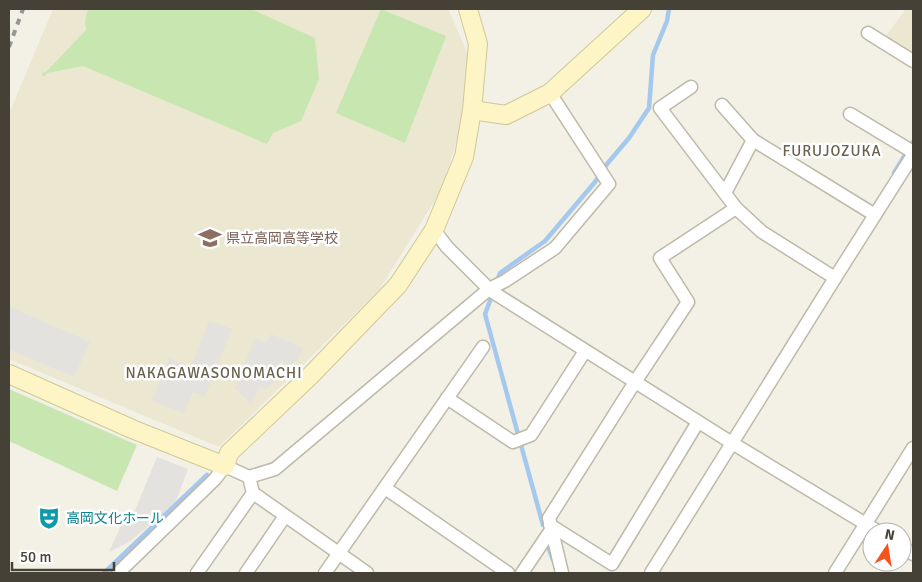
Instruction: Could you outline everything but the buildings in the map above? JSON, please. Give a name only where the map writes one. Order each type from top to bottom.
[{"type":"street","points":[[472,110],[506,115],[550,93],[642,9]]},
{"type":"street","points":[[118,573],[215,479],[225,466],[229,453],[311,375],[398,285],[434,230],[464,157],[472,110],[478,44],[474,11]]},
{"type":"street","points":[[868,33],[913,61]]},
{"type":"street","points":[[691,87],[660,108],[736,208],[762,232],[835,278]]},
{"type":"street","points":[[9,374],[132,429],[248,477],[275,469],[505,281],[555,248],[608,184],[550,93]]},
{"type":"street","points":[[722,105],[753,140],[875,215]]},
{"type":"street","points":[[652,573],[913,153],[850,114]]},
{"type":"street","points":[[725,193],[753,140]]},
{"type":"street","points":[[562,573],[549,518],[688,302],[660,258],[736,208]]},
{"type":"street","points":[[434,230],[447,247],[493,291],[698,422],[863,522]]},
{"type":"street","points":[[325,573],[483,347]]},
{"type":"street","points":[[448,398],[513,442],[531,436],[585,351]]},
{"type":"street","points":[[551,527],[612,564],[698,422]]},
{"type":"street","points":[[867,522],[913,448]]},
{"type":"street","points":[[248,477],[253,493],[367,573]]},
{"type":"street","points":[[385,488],[508,573]]},
{"type":"street","points":[[197,573],[253,493]]},
{"type":"street","points":[[246,573],[285,516]]},
{"type":"street","points":[[522,573],[551,527]]},
{"type":"street","points":[[835,573],[862,530]]},
{"type":"shaded area","name":"県立高岡高等学校","points":[[53,9],[448,9],[471,61],[463,118],[443,187],[379,290],[219,447],[9,359],[9,114]]},
{"type":"shaded area","points":[[906,9],[913,9],[913,55],[885,37]]},
{"type":"shaded area","points":[[10,307],[90,342],[74,377],[9,349]]},
{"type":"shaded area","points":[[209,321],[232,329],[205,396],[193,392],[184,413],[152,401],[169,358],[191,367]]},
{"type":"shaded area","points":[[271,334],[303,348],[298,359],[288,367],[283,359],[276,367],[282,373],[265,390],[261,385],[251,404],[235,388],[255,338],[266,343]]},
{"type":"shaded area","points":[[157,457],[188,469],[175,504],[129,542],[109,552],[127,512],[134,513]]},
{"type":"green space","points":[[88,9],[251,9],[315,38],[319,79],[301,121],[273,133],[267,144],[83,66],[47,73],[43,76],[42,73],[46,72],[86,30],[85,21]]},
{"type":"green space","points":[[381,9],[446,36],[405,143],[336,113]]},
{"type":"green space","points":[[9,389],[137,445],[117,491],[9,441]]},
{"type":"waterway","points":[[497,281],[500,273],[545,241],[595,182],[607,164],[629,138],[649,108],[653,55],[667,21],[669,9]]},
{"type":"waterway","points":[[894,173],[913,142]]},
{"type":"waterway","points":[[493,293],[485,314],[543,525]]},
{"type":"waterway","points":[[104,573],[207,475]]},
{"type":"waterway","points":[[549,549],[553,560]]},
{"type":"railway","points":[[9,47],[23,9]]},
{"type":"place","name":"県立高岡高等学校","points":[[210,238]]},
{"type":"place","name":"高岡文化ホール","points":[[49,518]]},
{"type":"district","name":"FURUJOZUKA","points":[[832,151]]},
{"type":"district","name":"NAKAGAWASONOMACHI","points":[[214,373]]}]
